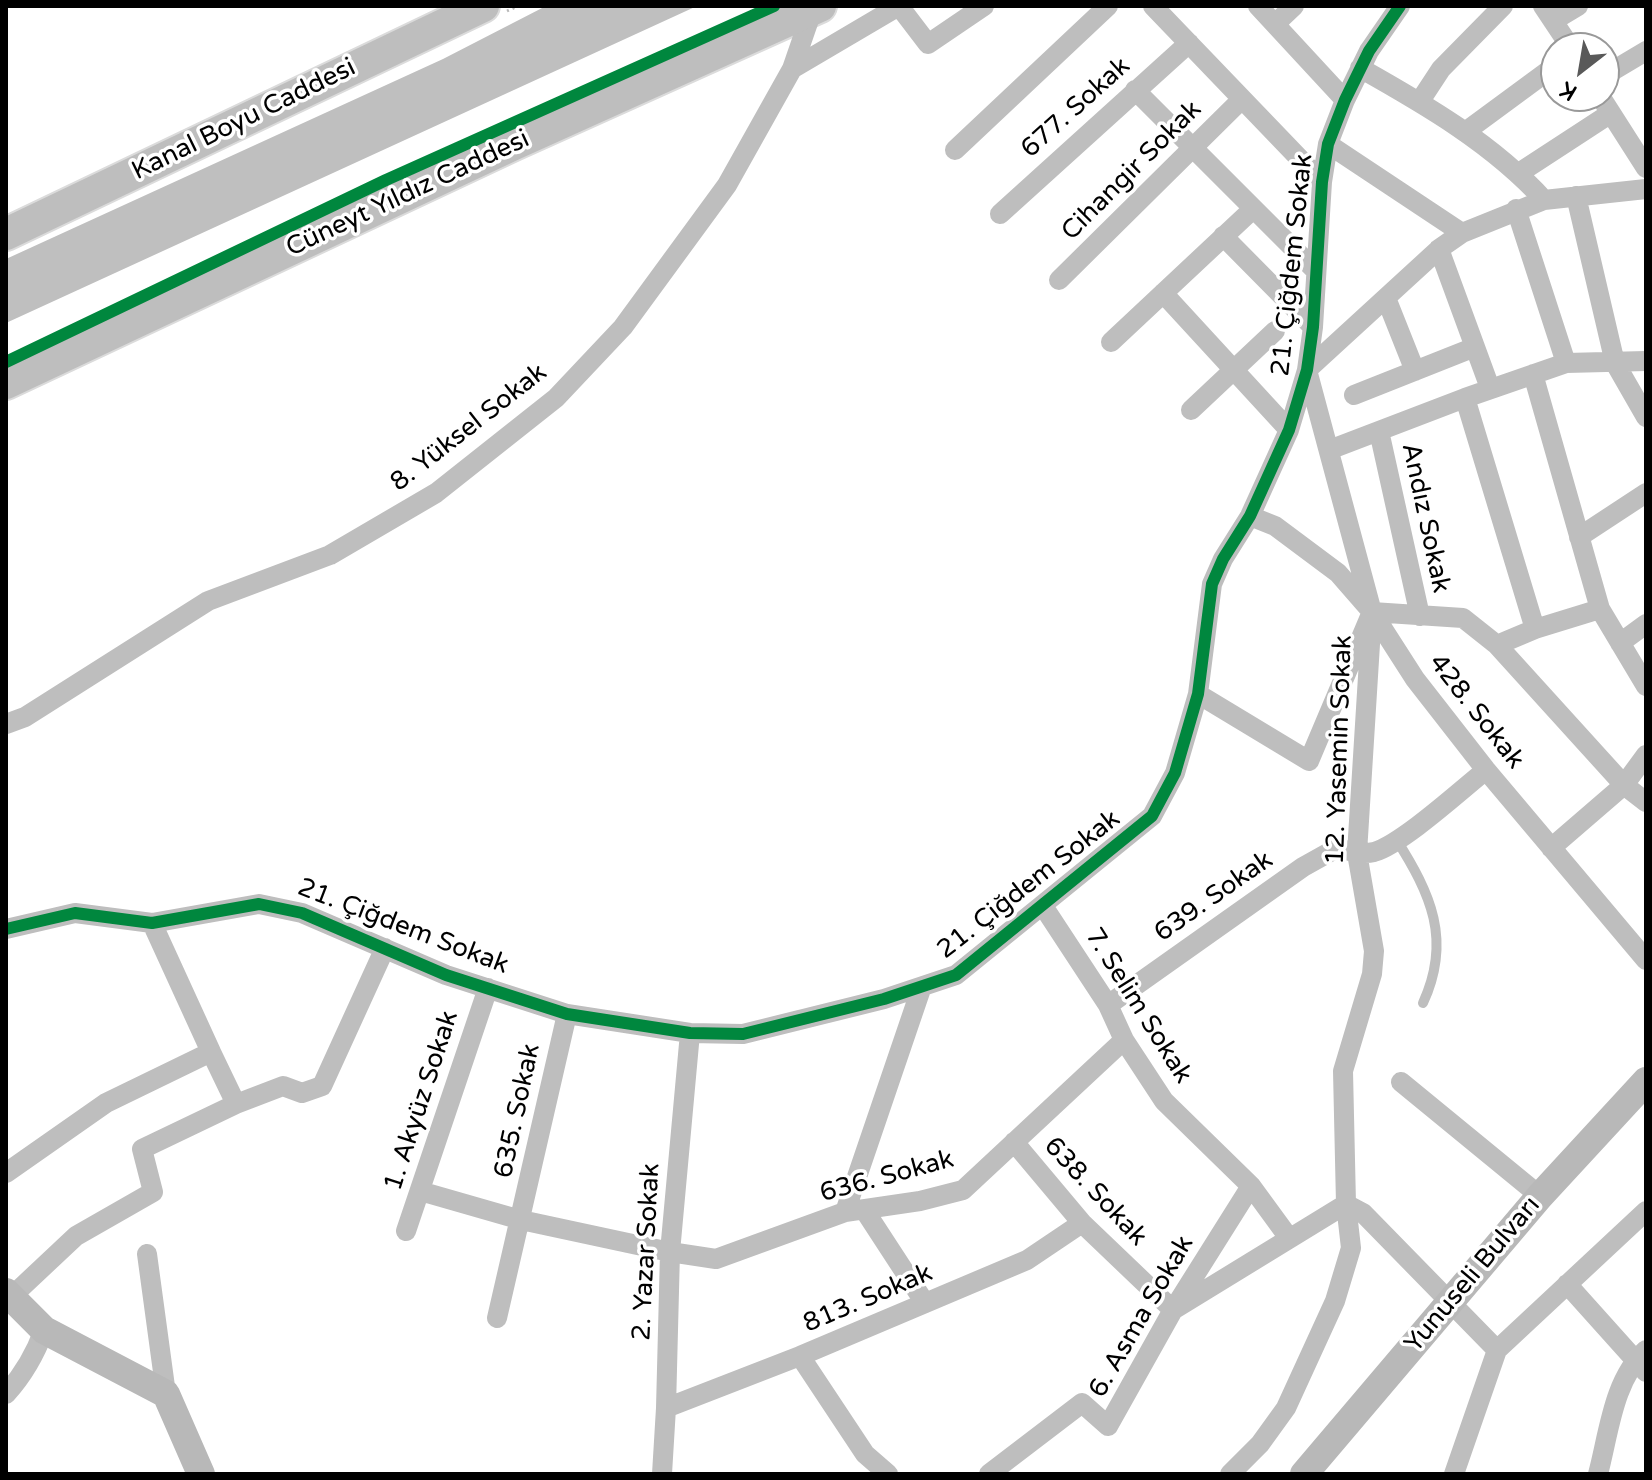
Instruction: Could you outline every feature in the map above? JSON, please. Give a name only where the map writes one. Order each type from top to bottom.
[{"type":"main road","name":"Kanal Boyu Caddesi","points":[[6,234],[483,6]]},
{"type":"main road","name":"Cüneyt Yıldız Caddesi","points":[[6,383],[514,144],[816,8]]},
{"type":"main road","name":"Yunuseli Bulvarı","points":[[1304,1474],[1540,1196],[1646,1081]]},
{"type":"main road","points":[[8,1295],[44,1330],[166,1394],[201,1474]]},
{"type":"street","points":[[792,69],[899,6],[928,44],[984,6]]},
{"type":"street","points":[[955,150],[1108,6]]},
{"type":"street","points":[[1153,6],[1322,182]]},
{"type":"street","points":[[1258,6],[1345,100]]},
{"type":"street","points":[[1275,24],[1294,6]]},
{"type":"street","points":[[1420,101],[1441,69],[1503,6]]},
{"type":"street","points":[[1560,32],[1548,13],[1578,6]]},
{"type":"street","name":"8. Yüksel Sokak","points":[[6,724],[25,717],[208,601],[330,555],[436,493],[556,398],[623,327],[727,185],[792,69],[816,8]]},
{"type":"street","name":"21. Çiğdem Sokak","points":[[6,929],[75,913],[152,923],[259,904],[302,913],[446,975],[567,1014],[690,1033],[743,1034],[921,989],[956,975],[1152,816],[1175,773],[1198,694],[1212,584],[1223,559],[1250,516],[1289,430],[1307,370],[1313,327],[1322,182],[1328,144],[1360,68],[1395,8]]},
{"type":"street","name":"677. Sokak","points":[[1000,214],[1189,43]]},
{"type":"street","points":[[1620,66],[1646,51]]},
{"type":"street","points":[[1360,68],[1420,101],[1465,132],[1519,173],[1544,200]]},
{"type":"street","points":[[1465,132],[1540,77]]},
{"type":"street","points":[[1135,90],[1316,271]]},
{"type":"street","name":"Cihangir Sokak","points":[[1059,280],[1242,99]]},
{"type":"street","points":[[1519,173],[1596,112]]},
{"type":"street","points":[[1610,112],[1646,168]]},
{"type":"street","points":[[1328,144],[1462,233]]},
{"type":"street","points":[[1198,694],[1309,761],[1372,612],[1307,370],[1439,249],[1462,233],[1544,200],[1646,189]]},
{"type":"street","points":[[1576,196],[1615,363],[1646,417]]},
{"type":"street","points":[[1111,342],[1253,209]]},
{"type":"street","points":[[1516,209],[1566,363]]},
{"type":"street","points":[[1223,236],[1313,327]]},
{"type":"street","points":[[1439,249],[1490,388]]},
{"type":"street","points":[[1163,293],[1289,430]]},
{"type":"street","points":[[1386,298],[1415,371]]},
{"type":"street","points":[[1191,410],[1275,331]]},
{"type":"street","points":[[1354,395],[1475,347]]},
{"type":"street","name":"Andız Sokak","points":[[1329,450],[1490,388],[1566,363],[1646,361]]},
{"type":"street","points":[[1533,374],[1600,609],[1646,686]]},
{"type":"street","points":[[1465,398],[1535,629]]},
{"type":"street","name":"Andız Sokak","points":[[1379,431],[1420,616]]},
{"type":"street","points":[[1579,537],[1644,500]]},
{"type":"street","name":"428. Sokak","points":[[1250,516],[1275,526],[1338,573],[1372,612],[1415,679],[1486,770],[1646,960]]},
{"type":"street","points":[[1497,645],[1535,629],[1600,609]]},
{"type":"street","points":[[1372,612],[1463,618],[1497,645],[1624,785],[1646,802]]},
{"type":"street","name":"12. Yasemin Sokak","points":[[1230,1474],[1260,1444],[1286,1408],[1335,1301],[1351,1248],[1346,1204],[1343,1071],[1372,974],[1374,951],[1357,853],[1372,612]]},
{"type":"street","points":[[1620,643],[1646,624]]},
{"type":"street","points":[[1551,848],[1624,785],[1646,755]]},
{"type":"street","name":"639. Sokak","points":[[1108,1005],[1303,867],[1337,848],[1357,853],[1374,852],[1396,839],[1486,770]]},
{"type":"street","name":"7. Selim Sokak","points":[[1043,906],[1108,1005],[1124,1040],[1164,1101],[1251,1186],[1289,1238]]},
{"type":"street","points":[[152,923],[236,1104]]},
{"type":"street","points":[[8,1295],[76,1236],[153,1192],[142,1149],[236,1104],[283,1086],[302,1093],[322,1086],[385,948]]},
{"type":"street","name":"1. Akyüz Sokak","points":[[406,1231],[488,988]]},
{"type":"street","points":[[921,989],[855,1212],[925,1303]]},
{"type":"street","name":"635. Sokak","points":[[497,1318],[567,1014]]},
{"type":"street","name":"2. Yazar Sokak","points":[[662,1474],[670,1252],[690,1033]]},
{"type":"street","name":"636. Sokak","points":[[521,1220],[716,1259],[855,1212],[963,1190],[1124,1040]]},
{"type":"street","points":[[6,1173],[106,1103],[211,1052]]},
{"type":"street","points":[[1401,1082],[1540,1196]]},
{"type":"street","name":"638. Sokak","points":[[1014,1142],[1082,1223],[1173,1310]]},
{"type":"street","name":"6. Asma Sokak","points":[[989,1474],[1082,1403],[1108,1426],[1173,1310],[1251,1186]]},
{"type":"street","name":"635. Sokak","points":[[420,1191],[521,1220]]},
{"type":"street","points":[[1173,1310],[1346,1204],[1363,1213],[1497,1350]]},
{"type":"street","points":[[1454,1474],[1497,1350],[1646,1211]]},
{"type":"street","name":"813. Sokak","points":[[666,1408],[800,1356],[1027,1260],[1082,1223]]},
{"type":"street","points":[[147,1254],[166,1394]]},
{"type":"street","points":[[1567,1284],[1642,1361],[1622,1382],[1598,1474]]},
{"type":"street","points":[[6,1394],[23,1375],[44,1330]]},
{"type":"street","points":[[800,1356],[865,1454],[888,1474]]},
{"type":"lane","points":[[1396,839],[1430,904],[1437,930],[1435,966],[1423,1003]]},
{"type":"shaded area","points":[[546,6],[697,6],[6,323],[6,259],[443,59]]},
{"type":"cycle path","points":[[6,362],[386,180],[774,6]]},
{"type":"cycle path","points":[[6,929],[75,913],[152,923],[259,904],[302,913],[446,975],[567,1014],[690,1033],[743,1034],[884,999],[956,975],[1152,816],[1175,773],[1198,694],[1212,584],[1223,559],[1250,516],[1289,430],[1307,370],[1313,327],[1322,182],[1328,144],[1369,51],[1400,6]]}]
